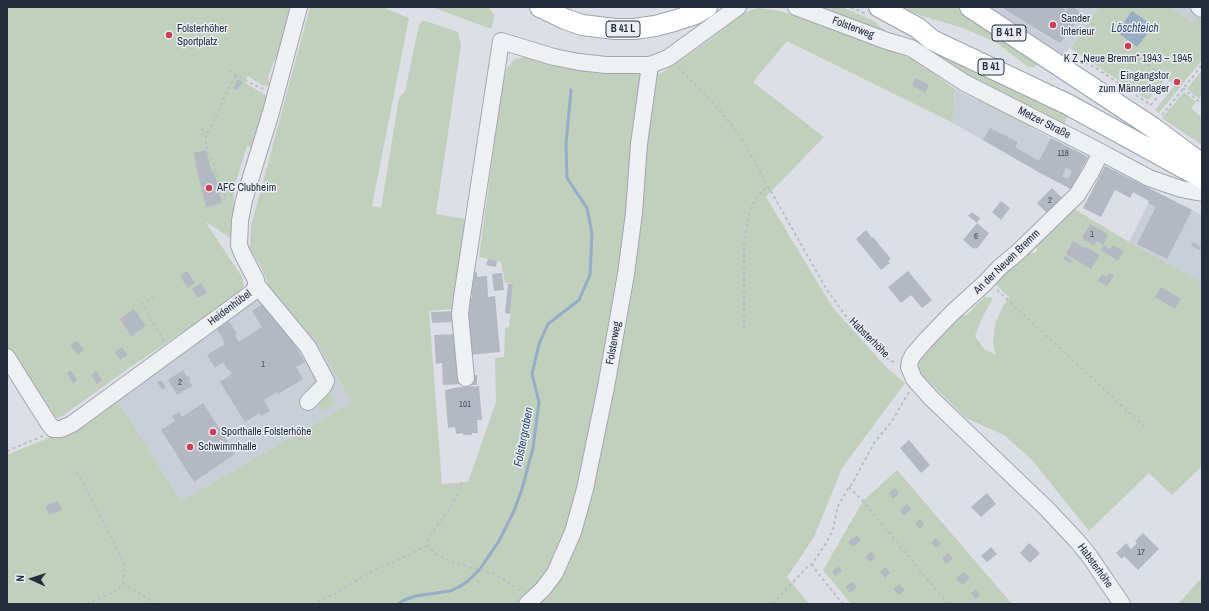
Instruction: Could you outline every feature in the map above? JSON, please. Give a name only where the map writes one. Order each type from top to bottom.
[{"type":"main road","name":"B 41 L","points":[[540,7],[564,19],[582,25],[615,29],[634,29],[655,26],[695,14],[706,7]]},
{"type":"main road","name":"B 41 L","points":[[566,7],[582,13],[599,16],[634,18],[653,15],[678,7]]},
{"type":"main road","name":"B 41","points":[[879,7],[918,28],[932,40],[1201,168]]},
{"type":"main road","name":"B 41 R","points":[[970,7],[1159,133],[1201,168]]},
{"type":"street","name":"Heidenhübel","points":[[7,357],[24,386],[53,429],[61,429],[72,424],[253,292],[256,280],[239,245],[240,221],[244,200],[276,94],[299,7]]},
{"type":"street","points":[[466,378],[460,314],[501,41],[554,57],[579,62],[606,65],[650,65],[668,58],[738,7]]},
{"type":"street","name":"Folsterweg","points":[[796,7],[887,41],[911,48]]},
{"type":"street","points":[[911,48],[918,28]]},
{"type":"street","name":"Metzer Straße","points":[[911,48],[965,83],[1157,181],[1181,189],[1202,193]]},
{"type":"street","name":"Folsterweg","points":[[530,602],[544,589],[555,573],[576,526],[585,489],[606,387],[627,267],[634,213],[639,144],[650,65]]},
{"type":"street","name":"An der Neuen Bremm","points":[[912,373],[910,362],[913,355],[952,313],[1077,195],[1091,172],[1100,152]]},
{"type":"street","points":[[256,284],[308,347],[326,381],[323,387],[308,402]]},
{"type":"street","name":"Habsterhöhe","points":[[912,373],[931,398],[1047,508],[1090,557],[1122,604]]},
{"type":"path","points":[[1133,54],[1202,104]]},
{"type":"path","name":"Habsterhöhe","points":[[668,58],[717,107],[748,149],[827,290],[851,323],[889,360],[912,373]]},
{"type":"path","points":[[1077,58],[1096,68],[1151,105],[1170,82]]},
{"type":"path","points":[[1162,115],[1202,65]]},
{"type":"path","points":[[229,71],[254,85],[276,94]]},
{"type":"path","points":[[225,200],[212,159],[209,156],[205,138],[216,119],[227,91],[237,75]]},
{"type":"path","points":[[201,129],[208,133]]},
{"type":"path","points":[[744,329],[744,242],[750,210],[756,198],[768,186]]},
{"type":"path","points":[[988,280],[1146,429]]},
{"type":"path","points":[[154,297],[142,304],[170,352]]},
{"type":"path","points":[[773,604],[805,569],[812,564],[827,542],[833,528],[838,506],[852,484],[874,443],[892,421],[908,395],[912,373]]},
{"type":"path","points":[[7,452],[41,437]]},
{"type":"path","points":[[77,472],[126,567],[123,583],[114,592],[85,604]]},
{"type":"path","points":[[462,482],[450,508],[429,536],[428,545],[436,554],[454,563],[495,574],[527,594],[530,602]]},
{"type":"path","points":[[849,487],[863,501],[948,604]]},
{"type":"path","points":[[312,604],[333,595],[370,572],[409,556],[428,545]]},
{"type":"path","points":[[812,564],[843,604]]},
{"type":"path","points":[[123,583],[156,604]]},
{"type":"shaded area","points":[[989,7],[1099,7],[1061,59]]},
{"type":"shaded area","points":[[1170,7],[1202,7],[1202,18],[1198,16],[1193,23]]},
{"type":"shaded area","points":[[955,89],[1088,157],[1071,189],[953,123]]},
{"type":"shaded area","points":[[1154,191],[1202,215],[1202,282],[1129,242]]},
{"type":"shaded area","points":[[268,291],[314,338],[352,402],[181,501],[116,398]]},
{"type":"green space","points":[[7,7],[293,7],[279,53],[273,63],[268,78],[268,81],[272,83],[271,85],[262,85],[248,76],[244,82],[270,98],[254,149],[247,146],[234,188],[233,240],[205,221],[242,277],[244,286],[240,294],[129,368],[61,417],[57,418],[52,417],[7,350]]},
{"type":"green space","points":[[310,7],[382,7],[409,18],[372,206],[381,208],[399,98],[405,91],[419,25],[422,21],[426,21],[458,32],[461,45],[436,214],[465,219],[453,309],[429,311],[442,484],[468,482],[496,402],[495,358],[504,357],[505,328],[509,327],[513,284],[505,283],[501,262],[479,257],[502,87],[507,68],[515,59],[525,57],[575,69],[660,74],[701,46],[744,13],[758,8],[781,11],[913,59],[955,89],[953,123],[787,41],[753,82],[824,137],[766,197],[833,308],[886,367],[905,383],[842,468],[814,537],[787,577],[809,604],[7,604],[7,455],[50,437],[55,437],[65,433],[116,398],[181,501],[352,402],[314,338],[268,291],[266,278],[250,250],[251,226]]},
{"type":"green space","points":[[432,7],[488,7],[495,15],[491,29]]},
{"type":"green space","points":[[812,7],[842,7],[872,20],[886,31],[884,35]]},
{"type":"green space","points":[[899,7],[958,7],[997,31],[1036,60],[1037,64],[1035,67],[1028,67],[997,43],[963,28],[922,16]]},
{"type":"green space","points":[[1099,7],[1170,7],[1193,23],[1198,15],[1202,18],[1202,60],[1159,113],[1155,110],[1175,85],[1166,78],[1148,100],[1070,48]]},
{"type":"green space","points":[[929,49],[1069,114],[1062,128],[969,80],[930,52]]},
{"type":"green space","points":[[1202,70],[1202,95],[1199,99],[1187,89]]},
{"type":"green space","points":[[1184,92],[1196,102],[1191,108],[1202,118],[1202,145],[1162,118]]},
{"type":"green space","points":[[977,98],[1030,125],[1030,127],[978,101]]},
{"type":"green space","points":[[1071,207],[1129,242],[1202,282],[1202,466],[1172,495],[1149,473],[1089,531],[1032,460],[1004,435],[966,418],[924,377],[919,369],[919,358],[957,316],[967,315],[984,297],[993,298],[981,320],[975,336],[984,349],[996,355],[993,344],[995,324],[1003,306],[1010,298],[995,284],[994,281],[1026,253],[1036,253],[1037,249],[1034,242]]},
{"type":"green space","points":[[322,379],[336,404],[322,412],[307,387]]},
{"type":"green space","points":[[897,470],[1012,604],[851,604],[823,570],[863,501]]},
{"type":"green space","points":[[1202,577],[1202,604],[1178,604]]},
{"type":"water","name":"Löschteich","points":[[1132,11],[1153,26],[1137,47],[1117,32]]},
{"type":"building","name":"Sander Interieur","points":[[1006,7],[1062,7],[1066,11],[1069,7],[1074,7],[1082,15],[1060,43],[1004,9]]},
{"type":"building","points":[[916,78],[929,85],[925,93],[912,85]]},
{"type":"building","points":[[238,79],[243,82],[237,90],[233,88]]},
{"type":"building","points":[[990,128],[1018,142],[1015,147],[1039,161],[1051,138],[1088,157],[1071,189],[983,140]],"holes":[[[1066,168],[1072,171],[1068,179],[1062,176]]]},
{"type":"building","name":"AFC Clubheim","points":[[206,150],[212,172],[214,172],[222,203],[206,207],[193,153]]},
{"type":"building","points":[[1105,166],[1192,210],[1167,259],[1137,244],[1156,207],[1148,203],[1149,201],[1133,192],[1130,198],[1115,190],[1101,217],[1083,208]]},
{"type":"building","points":[[1052,188],[1063,199],[1048,214],[1037,203]]},
{"type":"building","points":[[1001,201],[1010,208],[1001,220],[992,212]]},
{"type":"building","points":[[972,212],[980,218],[977,223],[968,216]]},
{"type":"building","points":[[977,223],[989,233],[977,249],[976,247],[974,249],[963,240]]},
{"type":"building","points":[[1090,224],[1108,234],[1103,245],[1097,241],[1094,246],[1082,238]]},
{"type":"building","points":[[866,230],[891,259],[888,261],[890,263],[881,270],[856,239]]},
{"type":"building","points":[[1073,241],[1100,255],[1091,269],[1066,254]]},
{"type":"building","points":[[1193,242],[1201,247],[1200,250],[1191,246]]},
{"type":"building","points":[[1104,245],[1110,249],[1113,245],[1124,251],[1118,261],[1101,250]]},
{"type":"building","points":[[1065,256],[1072,260],[1070,263],[1063,259]]},
{"type":"building","points":[[488,259],[497,261],[496,267],[486,265]]},
{"type":"building","points":[[187,271],[195,283],[188,288],[180,276]]},
{"type":"building","points":[[908,271],[932,300],[922,308],[911,295],[901,303],[888,287]]},
{"type":"building","points":[[469,272],[477,272],[477,277],[487,276],[488,297],[495,296],[500,352],[470,355],[465,299],[472,298]]},
{"type":"building","points":[[502,273],[504,290],[494,291],[492,274]]},
{"type":"building","points":[[1109,273],[1114,276],[1107,286],[1098,281],[1102,274],[1107,277]]},
{"type":"building","points":[[201,283],[207,293],[198,298],[192,289]]},
{"type":"building","points":[[508,284],[513,284],[510,314],[505,313]]},
{"type":"building","points":[[1161,287],[1181,299],[1175,309],[1155,297]]},
{"type":"building","points":[[265,303],[293,336],[290,338],[305,362],[296,367],[303,379],[278,394],[277,392],[264,400],[270,411],[261,416],[260,413],[245,422],[220,382],[232,374],[230,370],[229,371],[223,362],[215,368],[207,355],[225,344],[217,329],[229,321],[237,334],[235,335],[239,342],[262,327],[252,311]]},
{"type":"building","points":[[134,309],[146,326],[131,336],[120,319]]},
{"type":"building","points":[[453,311],[453,322],[432,323],[431,312]]},
{"type":"building","points":[[456,334],[460,384],[443,385],[442,363],[436,364],[434,335]]},
{"type":"building","points":[[77,341],[84,350],[78,355],[70,345]]},
{"type":"building","points":[[122,347],[127,355],[120,360],[115,352]]},
{"type":"building","points":[[71,370],[77,380],[73,383],[67,373]]},
{"type":"building","points":[[183,370],[187,377],[189,376],[192,386],[177,395],[168,380]]},
{"type":"building","points":[[96,371],[102,380],[97,384],[91,375]]},
{"type":"building","points":[[477,375],[477,385],[472,385],[472,376]]},
{"type":"building","points":[[161,380],[166,387],[162,390],[157,382]]},
{"type":"building","points":[[479,386],[482,420],[477,420],[478,433],[472,433],[472,435],[463,435],[463,433],[456,434],[455,427],[448,428],[445,390]]},
{"type":"building","name":"Schwimmhalle","points":[[203,403],[219,428],[223,426],[228,434],[224,436],[235,454],[194,482],[161,430],[175,421],[172,416],[179,412],[182,417]]},
{"type":"building","points":[[909,440],[930,465],[921,473],[900,448]]},
{"type":"building","points":[[895,488],[899,494],[893,499],[889,493]]},
{"type":"building","points":[[987,493],[996,504],[981,517],[971,507]]},
{"type":"building","points":[[58,501],[62,510],[49,515],[45,506]]},
{"type":"building","points":[[907,504],[911,509],[904,516],[900,511]]},
{"type":"building","points":[[920,519],[924,525],[920,529],[915,523]]},
{"type":"building","points":[[1143,533],[1159,549],[1138,570],[1124,556],[1122,559],[1116,553],[1126,543],[1131,549],[1137,543],[1135,541]]},
{"type":"building","points":[[857,535],[861,540],[853,547],[848,542]]},
{"type":"building","points":[[936,538],[941,544],[936,548],[931,542]]},
{"type":"building","points":[[1029,543],[1040,553],[1030,563],[1020,553]]},
{"type":"building","points":[[991,547],[997,554],[987,562],[981,556]]},
{"type":"building","points":[[871,552],[876,557],[870,562],[865,557]]},
{"type":"building","points":[[948,553],[953,558],[946,564],[942,558]]},
{"type":"building","points":[[838,566],[842,571],[835,576],[832,572]]},
{"type":"building","points":[[885,567],[890,573],[885,578],[880,572]]},
{"type":"building","points":[[964,572],[970,578],[962,585],[956,578]]},
{"type":"building","points":[[852,582],[857,587],[850,593],[845,587]]},
{"type":"building","points":[[899,584],[905,590],[899,595],[893,589]]},
{"type":"building","points":[[976,589],[980,595],[975,599],[971,593]]},
{"type":"waterway","name":"Folstergraben","points":[[398,604],[404,600],[416,596],[450,591],[468,581],[480,569],[499,541],[514,511],[522,489],[533,448],[539,402],[532,374],[539,344],[548,324],[579,300],[590,275],[592,233],[587,208],[567,178],[566,143],[571,90]]},
{"type":"place","name":"Sander Interieur","points":[[1053,25]]},
{"type":"place","name":"Folsterhöher Sportplatz","points":[[169,35]]},
{"type":"place","name":"K Z „Neue Bremm“ 1943 – 1945","points":[[1128,46]]},
{"type":"place","name":"Eingangstor zum Männerlager","points":[[1177,82]]},
{"type":"place","name":"AFC Clubheim","points":[[209,188]]},
{"type":"place","name":"Sporthalle Folsterhöhe","points":[[213,432]]},
{"type":"place","name":"Schwimmhalle","points":[[190,447]]}]
